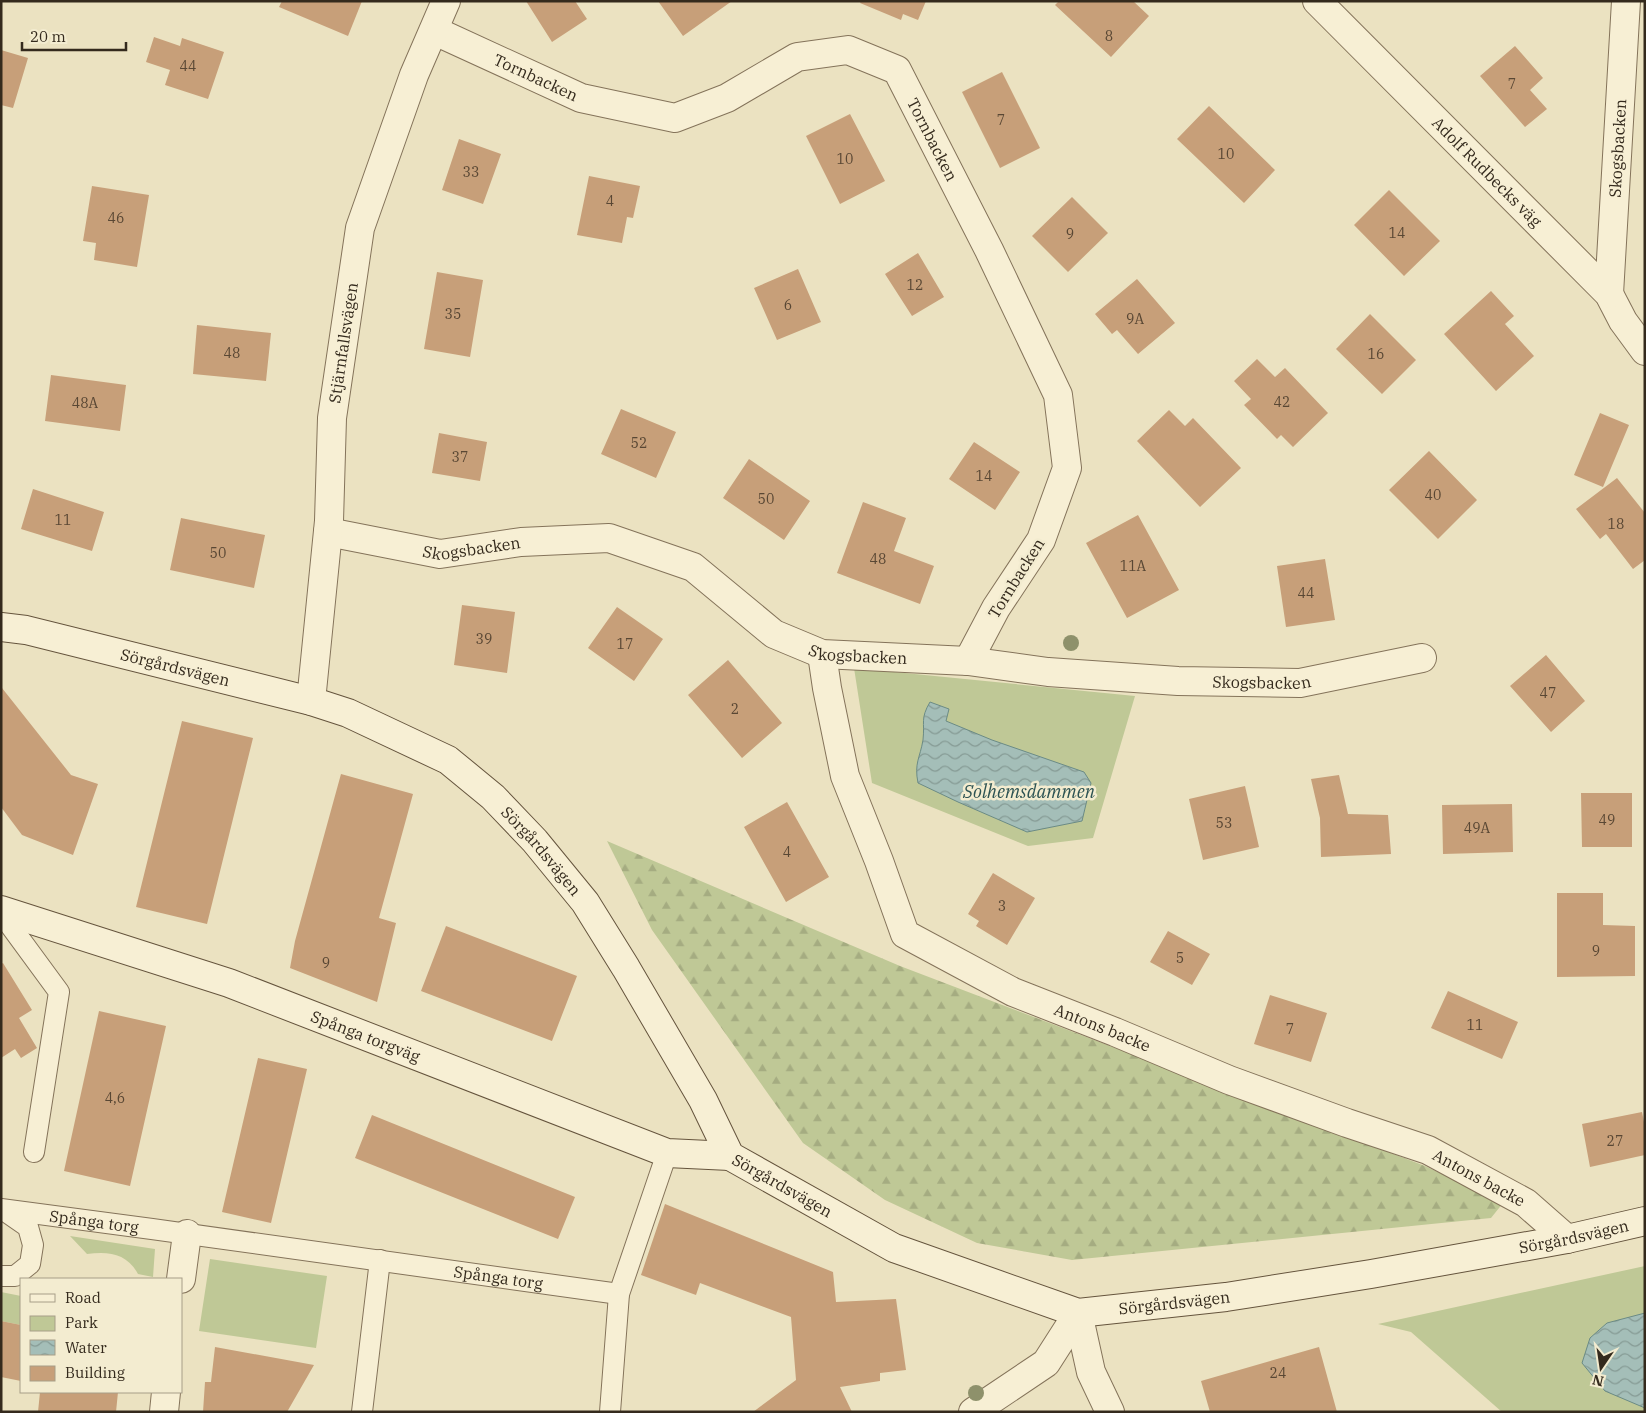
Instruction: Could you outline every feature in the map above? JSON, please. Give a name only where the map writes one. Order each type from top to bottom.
[{"type":"street","name":"Stjärnfallsvägen","points":[[311,701],[328,532],[332,418],[360,228],[414,75],[446,1]]},
{"type":"street","name":"Adolf Rudbecks väg","points":[[1317,1],[1608,294],[1623,321],[1645,351]]},
{"type":"street","name":"Skogsbacken","points":[[1608,294],[1626,1]]},
{"type":"street","name":"Tornbacken","points":[[435,30],[581,98],[675,118],[727,98],[797,57],[848,50],[897,70],[989,250],[1058,395],[1067,468],[1041,540],[996,608],[968,661]]},
{"type":"street","name":"Skogsbacken","points":[[328,532],[440,554],[521,542],[609,538],[694,567],[774,634],[822,654],[968,661],[1048,672],[1178,681],[1300,683],[1422,658]]},
{"type":"street","name":"Sörgårdsvägen","points":[[1,627],[26,630],[311,701],[348,713],[448,760],[493,797],[535,841],[584,902],[703,1100],[730,1156],[894,1248],[1078,1313],[1226,1296],[1371,1274],[1567,1239],[1645,1221]]},
{"type":"street","name":"Antons backe","points":[[822,654],[845,776],[879,861],[905,934],[1013,992],[1229,1080],[1428,1150],[1526,1203],[1567,1239]]},
{"type":"street","name":"Spånga torgväg","points":[[1,911],[229,983],[667,1153],[730,1156]]},
{"type":"street","points":[[180,1278],[187,1234]]},
{"type":"street","points":[[973,1412],[1046,1363],[1078,1313]]},
{"type":"street","points":[[1078,1313],[1091,1372],[1110,1412]]},
{"type":"street","points":[[164,1412],[166,1393]]},
{"type":"lane","points":[[1,911],[59,992],[34,1152]]},
{"type":"lane","points":[[610,1412],[619,1294],[667,1153]]},
{"type":"lane","points":[[1,1276],[16,1276],[30,1264],[33,1245],[28,1226],[2,1209]]},
{"type":"lane","name":"Spånga torg","points":[[2,1209],[619,1294]]},
{"type":"lane","points":[[362,1412],[380,1260]]},
{"type":"green space","points":[[854,668],[1135,696],[1093,838],[1028,846],[872,783]]},
{"type":"green space","points":[[607,841],[900,966],[1425,1166],[1503,1203],[1491,1218],[1072,1260],[977,1243],[885,1200],[803,1143],[652,930]]},
{"type":"green space","points":[[70,1236],[155,1249],[153,1277],[138,1274],[134,1267],[116,1255],[109,1253],[87,1254]]},
{"type":"green space","points":[[210,1259],[327,1276],[316,1348],[199,1331]]},
{"type":"green space","points":[[1645,1266],[1645,1412],[1502,1412],[1411,1332],[1378,1324]]},
{"type":"green space","points":[[1,1292],[20,1296],[20,1325],[1,1321]]},
{"type":"water","name":"Solhemsdammen","points":[[930,702],[949,709],[946,721],[992,740],[1084,772],[1091,783],[1082,821],[1027,832],[918,783],[917,765],[923,740],[924,717]]},
{"type":"water","points":[[1645,1313],[1645,1408],[1605,1391],[1582,1363],[1590,1338],[1607,1323]]},
{"type":"building","points":[[282,1],[362,1],[348,36],[279,7]]},
{"type":"building","points":[[526,1],[575,1],[587,19],[552,42]]},
{"type":"building","points":[[658,1],[732,1],[683,36]]},
{"type":"building","points":[[861,1],[926,1],[918,20],[903,14],[901,20],[860,3]]},
{"type":"building","points":[[1059,1],[1133,1],[1149,16],[1111,57],[1055,5]]},
{"type":"building","points":[[154,37],[180,46],[182,38],[224,52],[208,99],[165,85],[170,70],[146,62]]},
{"type":"building","points":[[1515,46],[1543,78],[1530,90],[1547,109],[1525,127],[1480,76]]},
{"type":"building","points":[[1,50],[28,58],[13,108],[1,105]]},
{"type":"building","points":[[1002,72],[1040,148],[1000,168],[962,92]]},
{"type":"building","points":[[1209,106],[1275,170],[1244,203],[1177,139]]},
{"type":"building","points":[[850,114],[885,181],[840,204],[806,136]]},
{"type":"building","points":[[459,139],[501,154],[483,204],[442,190]]},
{"type":"building","points":[[589,176],[640,186],[633,218],[627,217],[622,243],[577,235]]},
{"type":"building","points":[[92,186],[149,195],[137,267],[94,260],[96,243],[83,241]]},
{"type":"building","points":[[1389,190],[1440,241],[1404,276],[1354,225]]},
{"type":"building","points":[[1072,197],[1108,233],[1068,272],[1032,236]]},
{"type":"building","points":[[918,253],[944,297],[912,316],[885,274]]},
{"type":"building","points":[[798,269],[821,322],[777,340],[754,288]]},
{"type":"building","points":[[437,272],[483,280],[470,357],[424,349]]},
{"type":"building","points":[[1137,279],[1175,323],[1138,354],[1117,330],[1112,334],[1095,314]]},
{"type":"building","points":[[1491,291],[1514,316],[1505,324],[1534,356],[1496,391],[1444,334]]},
{"type":"building","points":[[1370,314],[1416,360],[1382,394],[1336,349]]},
{"type":"building","points":[[197,325],[271,333],[266,381],[193,374]]},
{"type":"building","points":[[1257,359],[1275,377],[1285,368],[1328,413],[1293,447],[1281,435],[1277,439],[1244,405],[1251,399],[1234,381]]},
{"type":"building","points":[[51,375],[126,385],[120,431],[45,421]]},
{"type":"building","points":[[621,409],[676,432],[656,478],[601,454]]},
{"type":"building","points":[[1169,410],[1185,426],[1193,418],[1241,468],[1200,507],[1137,441]]},
{"type":"building","points":[[1600,413],[1629,425],[1603,487],[1574,475]]},
{"type":"building","points":[[439,433],[487,442],[480,481],[432,473]]},
{"type":"building","points":[[974,442],[1020,472],[995,510],[949,479]]},
{"type":"building","points":[[1429,451],[1477,500],[1438,539],[1389,490]]},
{"type":"building","points":[[749,459],[810,501],[784,540],[723,498]]},
{"type":"building","points":[[1617,478],[1645,513],[1645,560],[1633,569],[1606,534],[1600,539],[1576,509]]},
{"type":"building","points":[[33,489],[104,512],[92,551],[21,529]]},
{"type":"building","points":[[863,502],[906,518],[894,551],[934,566],[920,604],[837,573]]},
{"type":"building","points":[[1138,515],[1179,590],[1127,618],[1086,543]]},
{"type":"building","points":[[181,518],[265,535],[254,588],[170,570]]},
{"type":"building","points":[[1325,559],[1335,620],[1286,627],[1277,566]]},
{"type":"building","points":[[462,605],[515,612],[507,673],[454,665]]},
{"type":"building","points":[[617,607],[663,639],[634,681],[588,648]]},
{"type":"building","points":[[1546,655],[1585,701],[1551,732],[1510,686]]},
{"type":"building","points":[[728,660],[782,723],[742,758],[688,695]]},
{"type":"building","points":[[1,688],[71,775],[98,784],[73,855],[22,835],[1,807]]},
{"type":"building","points":[[182,721],[253,738],[207,924],[136,907]]},
{"type":"building","points":[[341,774],[413,794],[379,918],[396,923],[377,1002],[290,968],[295,941]]},
{"type":"building","points":[[1339,775],[1348,814],[1388,815],[1391,854],[1321,857],[1320,818],[1311,779]]},
{"type":"building","points":[[1245,786],[1259,847],[1203,860],[1189,799]]},
{"type":"building","points":[[1581,793],[1632,793],[1632,847],[1582,847]]},
{"type":"building","points":[[787,802],[829,877],[786,902],[744,827]]},
{"type":"building","points":[[1512,804],[1513,852],[1443,854],[1442,805]]},
{"type":"building","points":[[993,873],[1035,898],[1007,945],[976,926],[979,921],[968,914]]},
{"type":"building","points":[[1557,893],[1603,893],[1603,925],[1635,926],[1635,976],[1557,977]]},
{"type":"building","points":[[446,926],[577,976],[552,1041],[421,991]]},
{"type":"building","points":[[1168,931],[1210,954],[1192,985],[1150,962]]},
{"type":"building","points":[[3,963],[32,1010],[19,1018],[37,1048],[21,1058],[15,1049],[1,1058],[1,964]]},
{"type":"building","points":[[1448,991],[1518,1022],[1502,1059],[1431,1028]]},
{"type":"building","points":[[1270,995],[1327,1013],[1311,1062],[1254,1044]]},
{"type":"building","points":[[99,1011],[166,1026],[130,1186],[64,1171]]},
{"type":"building","points":[[258,1058],[307,1069],[271,1223],[222,1212]]},
{"type":"building","points":[[1642,1112],[1645,1127],[1645,1155],[1590,1167],[1582,1124]]},
{"type":"building","points":[[372,1115],[575,1197],[558,1239],[355,1158]]},
{"type":"building","points":[[665,1204],[833,1272],[836,1302],[896,1299],[906,1370],[880,1373],[880,1381],[840,1387],[852,1412],[753,1412],[796,1380],[791,1317],[700,1283],[696,1295],[641,1275]]},
{"type":"building","points":[[1,1321],[20,1325],[20,1381],[1,1377]]},
{"type":"building","points":[[215,1347],[314,1365],[287,1412],[203,1412],[205,1382],[211,1382]]},
{"type":"building","points":[[1319,1347],[1337,1412],[1210,1412],[1201,1381]]},
{"type":"building","points":[[40,1393],[118,1393],[116,1412],[38,1412]]}]
